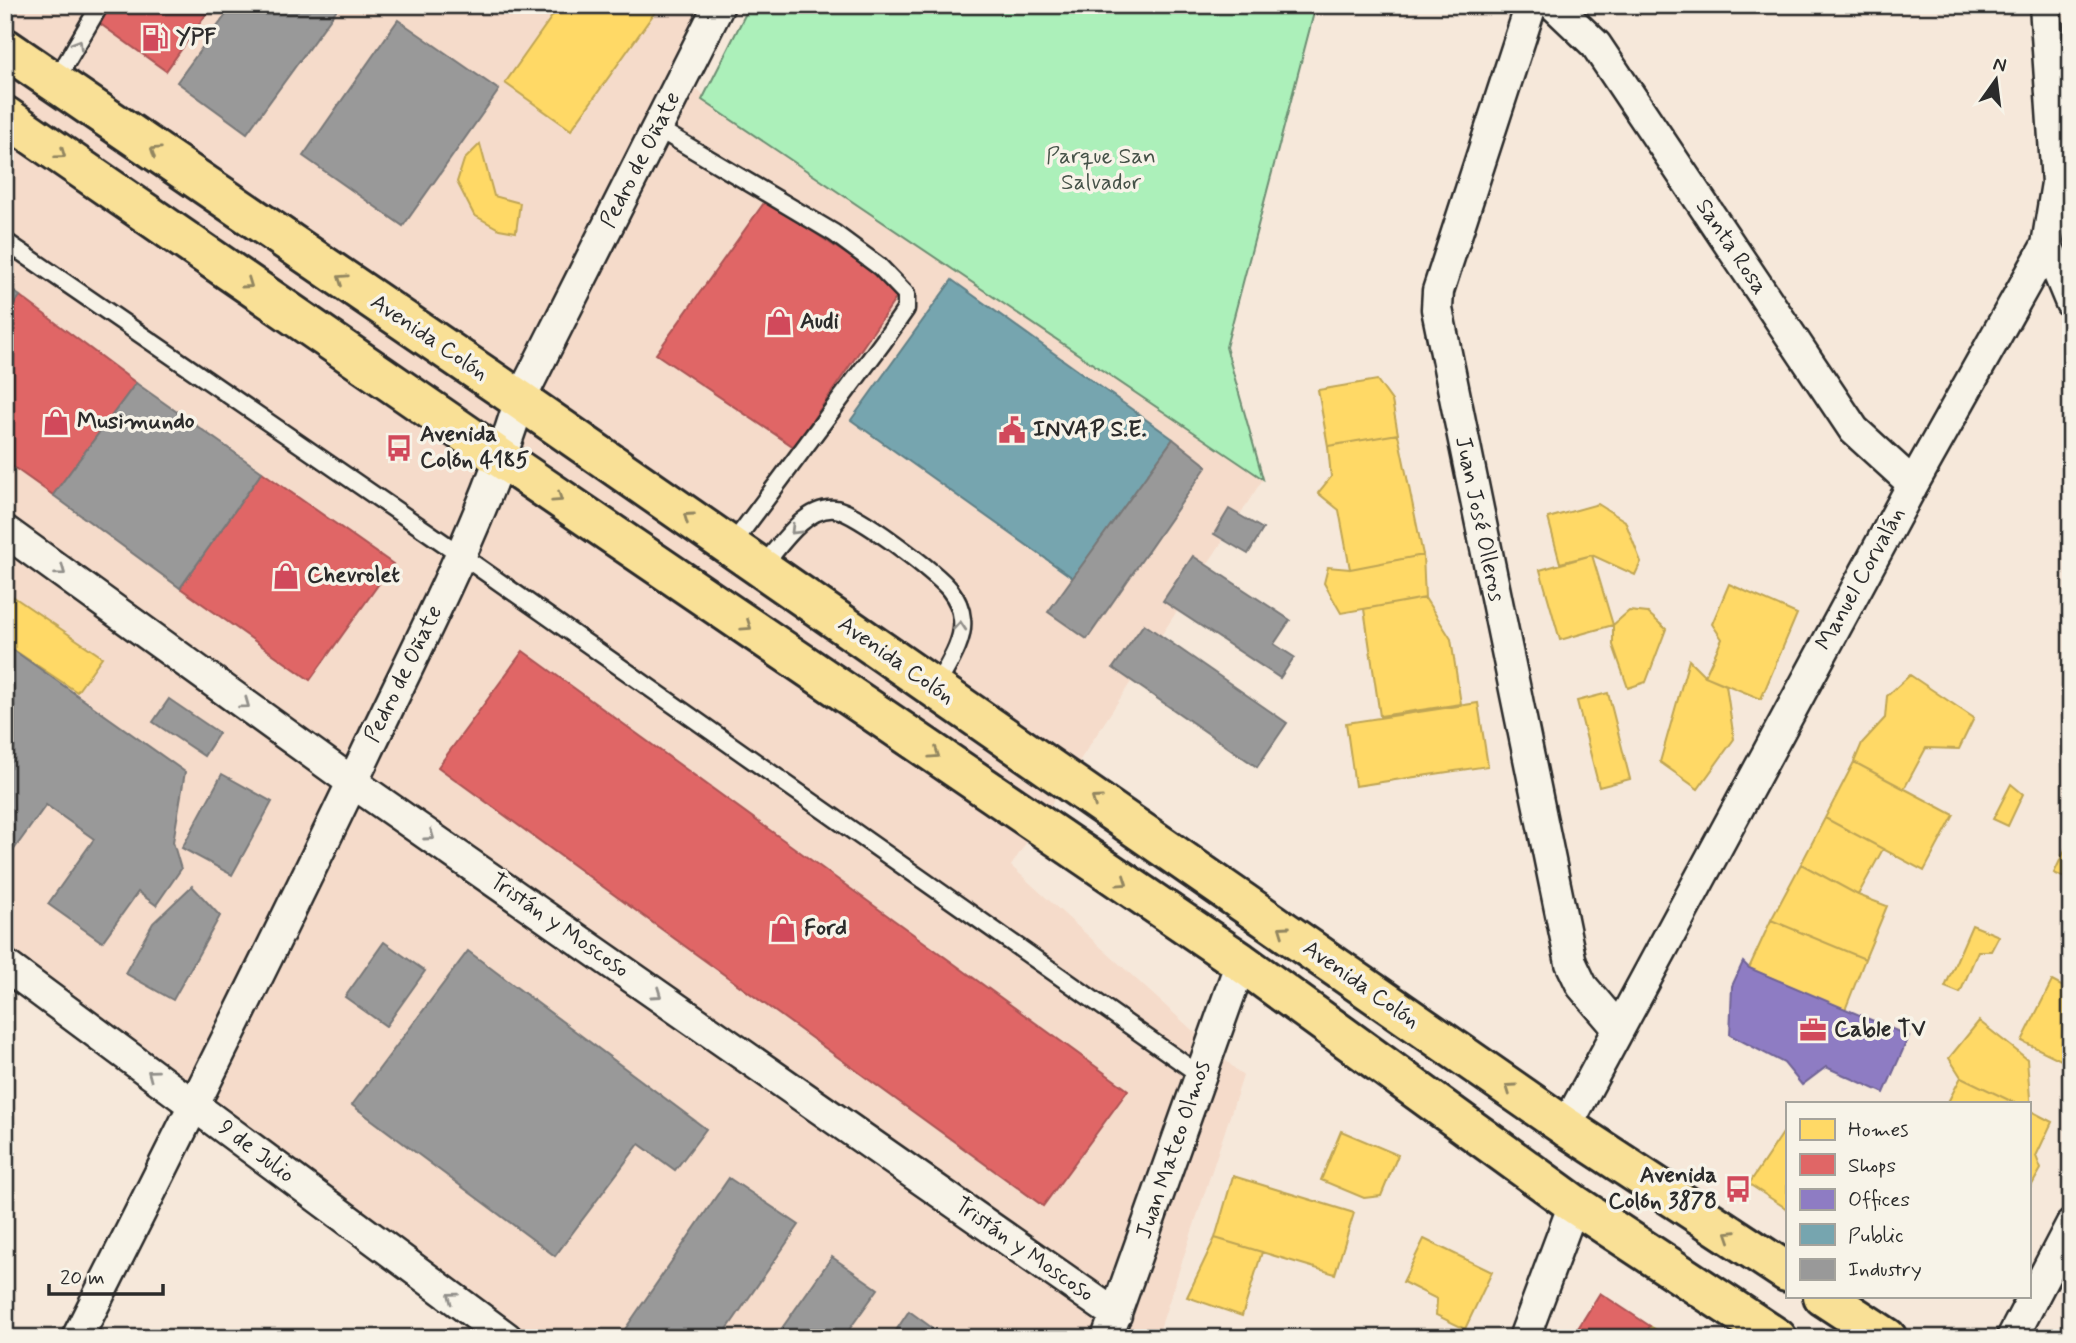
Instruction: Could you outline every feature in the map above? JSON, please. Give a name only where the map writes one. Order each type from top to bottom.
[{"type":"main road","name":"Avenida Colón","points":[[5,48],[520,400],[1566,1127],[1786,1271]]},
{"type":"main road","points":[[5,116],[502,459],[1241,962],[1574,1204],[1777,1338]]},
{"type":"main road","points":[[1826,1298],[1887,1338]]},
{"type":"street","name":"Pedro de Oñate","points":[[77,1338],[194,1105],[461,555],[502,459],[520,400],[719,5]]},
{"type":"street","name":"Juan José Olleros","points":[[1531,5],[1438,291],[1437,309],[1571,963],[1582,986],[1617,1027]]},
{"type":"street","name":"Santa Rosa","points":[[1554,5],[1596,45],[1854,430],[1913,484]]},
{"type":"street","name":"Manuel Corvalán","points":[[1566,1127],[1617,1027],[1913,484],[2047,246],[2057,183],[2045,5]]},
{"type":"street","points":[[2047,246],[2071,303]]},
{"type":"street","name":"Tristán y Moscoso","points":[[5,531],[1112,1326]]},
{"type":"street","name":"Juan Mateo Olmos","points":[[1112,1326],[1241,962]]},
{"type":"street","name":"9 de Julio","points":[[5,965],[507,1338]]},
{"type":"street","points":[[1524,1338],[1574,1204]]},
{"type":"street","points":[[2012,1338],[2071,1225]]},
{"type":"lane","points":[[55,82],[100,5]]},
{"type":"lane","points":[[657,128],[834,233],[880,267],[906,295],[906,309],[883,342],[730,547]]},
{"type":"lane","points":[[5,241],[461,555],[1200,1075]]},
{"type":"lane","points":[[761,568],[796,528],[812,515],[835,509],[860,521],[920,563],[948,587],[960,604],[963,623],[959,642],[935,689]]},
{"type":"shaded area","points":[[5,5],[708,5],[675,75],[1263,479],[1011,866],[1243,1076],[1157,1338],[514,1338],[5,969]]},
{"type":"green space","name":"Parque San Salvador","points":[[750,5],[1316,5],[1226,347],[1263,479],[702,100]]},
{"type":"building: Homes","points":[[560,5],[660,5],[571,130],[505,83]]},
{"type":"building: Homes","points":[[480,144],[494,196],[520,203],[516,232],[499,229],[474,215],[457,182],[464,160]]},
{"type":"building: Homes","points":[[1377,380],[1392,401],[1398,434],[1328,446],[1318,390]]},
{"type":"building: Homes","points":[[1398,434],[1423,555],[1350,569],[1339,510],[1318,493],[1331,477],[1328,446]]},
{"type":"building: Homes","points":[[1598,504],[1625,521],[1641,562],[1635,575],[1592,555],[1560,563],[1548,518]]},
{"type":"building: Homes","points":[[1423,555],[1425,598],[1341,613],[1324,583],[1328,567],[1350,569]]},
{"type":"building: Homes","points":[[1592,555],[1613,625],[1560,640],[1540,570]]},
{"type":"building: Homes","points":[[1729,584],[1797,614],[1761,699],[1705,676],[1722,639],[1712,624]]},
{"type":"building: Homes","points":[[5,591],[102,657],[77,692],[5,644]]},
{"type":"building: Homes","points":[[1425,598],[1451,639],[1461,704],[1380,716],[1364,609]]},
{"type":"building: Homes","points":[[1629,611],[1648,613],[1666,629],[1646,682],[1628,688],[1613,645],[1613,625]]},
{"type":"building: Homes","points":[[1689,660],[1705,676],[1726,685],[1734,739],[1698,789],[1660,762]]},
{"type":"building: Homes","points":[[1910,675],[1974,718],[1959,749],[1926,748],[1904,789],[1854,762],[1862,743],[1885,718],[1887,696]]},
{"type":"building: Homes","points":[[1608,693],[1630,779],[1599,787],[1577,701]]},
{"type":"building: Homes","points":[[1478,703],[1488,766],[1355,786],[1346,723]]},
{"type":"building: Homes","points":[[1854,762],[1954,815],[1924,871],[1825,818]]},
{"type":"building: Homes","points":[[2011,784],[2023,794],[2008,826],[1993,819]]},
{"type":"building: Homes","points":[[1825,818],[1883,849],[1858,895],[1801,864]]},
{"type":"building: Homes","points":[[2071,837],[2071,881],[2054,873]]},
{"type":"building: Homes","points":[[1801,864],[1858,895],[1887,906],[1865,959],[1771,920]]},
{"type":"building: Homes","points":[[1771,920],[1865,959],[1845,1010],[1749,968]]},
{"type":"building: Homes","points":[[1972,925],[1999,936],[1991,951],[1978,951],[1960,993],[1945,987]]},
{"type":"building: Homes","points":[[2052,981],[2071,991],[2071,1065],[2022,1041]]},
{"type":"building: Homes","points":[[1979,1021],[2027,1059],[2031,1111],[2030,1102],[2013,1102],[1961,1077],[1949,1058]]},
{"type":"building: Homes","points":[[1961,1077],[2013,1102],[1948,1102]]},
{"type":"building: Homes","points":[[2030,1111],[2052,1122],[2036,1156],[2041,1169],[2030,1188]]},
{"type":"building: Homes","points":[[1786,1128],[1786,1208],[1749,1184]]},
{"type":"building: Homes","points":[[1341,1131],[1398,1155],[1381,1196],[1364,1198],[1321,1180]]},
{"type":"building: Homes","points":[[1233,1176],[1354,1213],[1335,1274],[1215,1238]]},
{"type":"building: Homes","points":[[1215,1238],[1262,1252],[1242,1316],[1187,1297]]},
{"type":"building: Homes","points":[[1424,1239],[1492,1272],[1465,1329],[1436,1315],[1437,1299],[1403,1282]]},
{"type":"building: Homes","points":[[1650,1326],[1669,1338],[1643,1338]]},
{"type":"building: Shops","name":"YPF","points":[[74,5],[210,5],[212,6],[166,71]]},
{"type":"building: Shops","name":"Audi","points":[[766,200],[901,291],[794,447],[656,354]]},
{"type":"building: Shops","name":"Musimundo","points":[[20,296],[136,383],[53,495],[5,461],[5,317]]},
{"type":"building: Shops","name":"Chevrolet","points":[[262,472],[393,564],[310,680],[180,588]]},
{"type":"building: Shops","name":"Ford","points":[[523,651],[1128,1090],[1043,1206],[438,767]]},
{"type":"building: Shops","points":[[1600,1293],[1650,1326],[1643,1338],[1572,1338]]},
{"type":"building: Offices","name":"Cable TV","points":[[1743,962],[1749,968],[1909,1036],[1884,1093],[1826,1067],[1802,1085],[1784,1063],[1730,1035],[1732,986]]},
{"type":"building: Public","name":"INVAP S.E.","points":[[952,280],[1173,439],[1073,578],[851,420]]},
{"type":"building: Industry","points":[[233,5],[340,5],[247,133],[177,82]]},
{"type":"building: Industry","points":[[398,20],[499,90],[403,226],[303,156]]},
{"type":"building: Industry","points":[[5,285],[20,296],[5,317]]},
{"type":"building: Industry","points":[[136,383],[262,472],[180,588],[53,495]]},
{"type":"building: Industry","points":[[1173,439],[1207,466],[1087,639],[1048,612]]},
{"type":"building: Industry","points":[[1229,509],[1263,529],[1248,554],[1214,534]]},
{"type":"building: Industry","points":[[1193,556],[1290,620],[1274,644],[1294,657],[1280,678],[1163,601]]},
{"type":"building: Industry","points":[[1144,624],[1287,723],[1257,767],[1113,668]]},
{"type":"building: Industry","points":[[5,644],[185,772],[173,842],[181,869],[156,905],[138,892],[102,942],[48,904],[94,839],[46,805],[5,862]]},
{"type":"building: Industry","points":[[169,699],[219,733],[204,756],[153,722]]},
{"type":"building: Industry","points":[[222,774],[272,802],[232,875],[182,848]]},
{"type":"building: Industry","points":[[192,886],[220,916],[173,1000],[125,973],[153,923]]},
{"type":"building: Industry","points":[[384,942],[425,971],[386,1026],[345,997]]},
{"type":"building: Industry","points":[[468,951],[706,1129],[675,1170],[639,1144],[555,1256],[352,1105]]},
{"type":"building: Industry","points":[[729,1178],[799,1225],[721,1338],[619,1338]]},
{"type":"building: Industry","points":[[832,1257],[878,1289],[843,1338],[775,1338]]},
{"type":"building: Industry","points":[[909,1311],[946,1338],[891,1338]]},
{"type":"place","name":"YPF","points":[[155,38]]},
{"type":"place","name":"Audi","points":[[779,322]]},
{"type":"place","name":"Musimundo","points":[[56,422]]},
{"type":"place","name":"INVAP S.E.","points":[[1012,430]]},
{"type":"place","name":"Avenida Colón 4185","points":[[399,448]]},
{"type":"place","name":"Chevrolet","points":[[286,576]]},
{"type":"place","name":"Ford","points":[[783,929]]},
{"type":"place","name":"Cable TV","points":[[1813,1030]]},
{"type":"place","name":"Avenida Colón 3878","points":[[1738,1189]]}]
